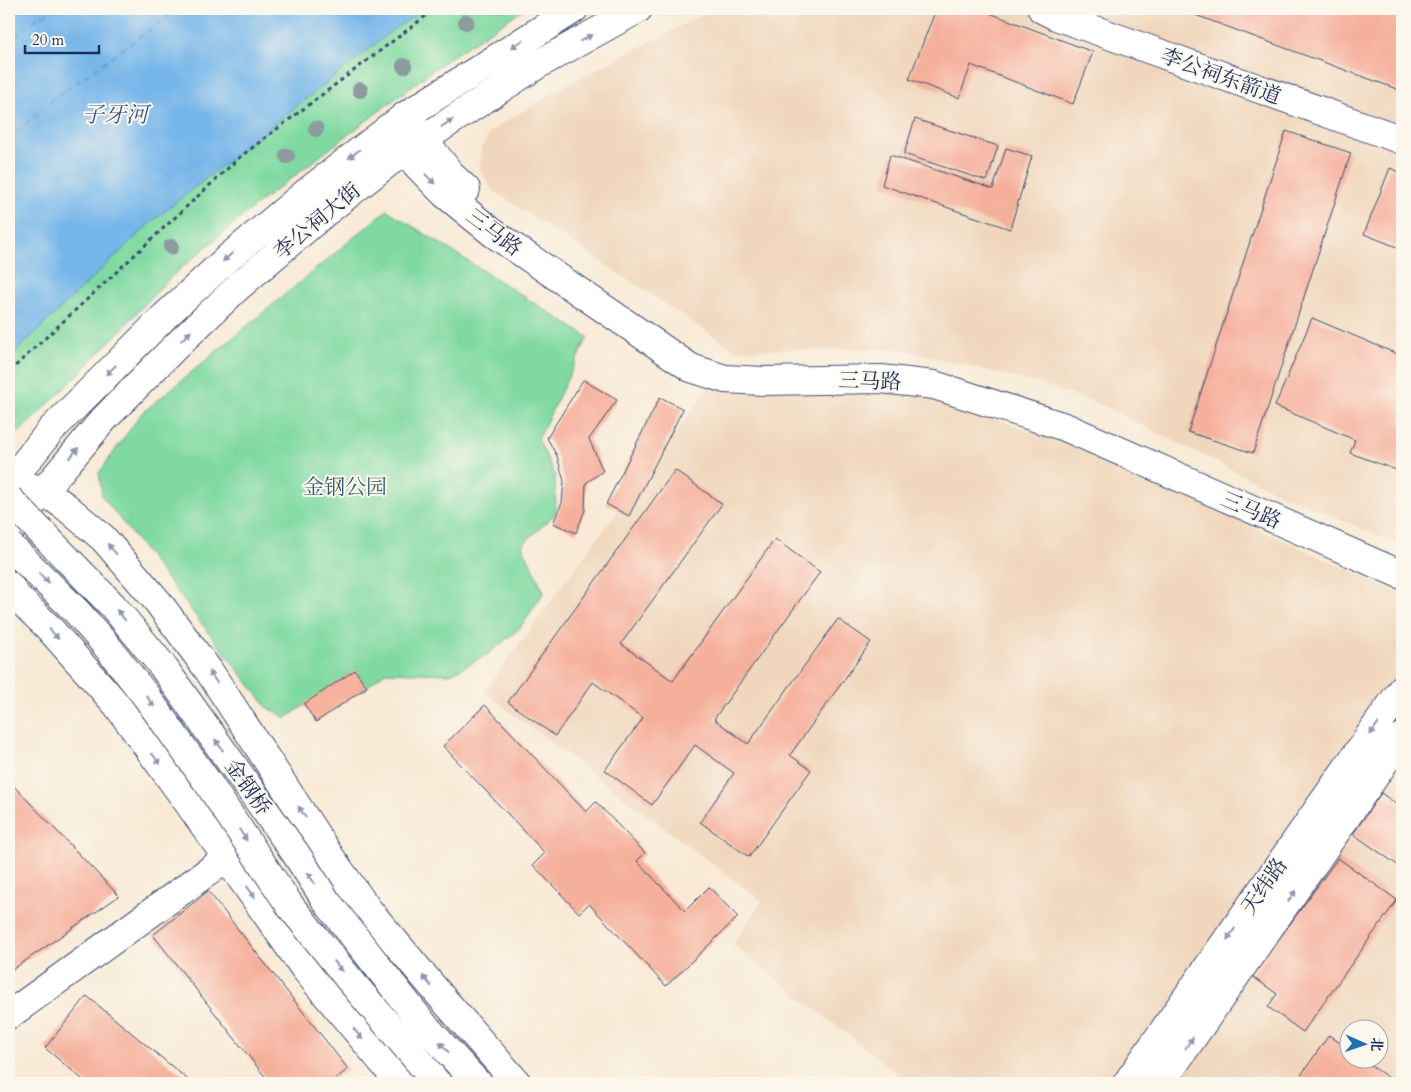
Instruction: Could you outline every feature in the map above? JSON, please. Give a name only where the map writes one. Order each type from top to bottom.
[{"type":"main road","name":"李公祠大街","points":[[9,486],[51,430],[165,316],[235,251],[308,190],[396,122],[574,9]]},
{"type":"main road","name":"李公祠大街","points":[[9,532],[103,420],[172,350],[239,286],[322,215],[389,162],[536,65],[638,9]]},
{"type":"main road","name":"李公祠东箭道","points":[[1042,9],[1056,16],[1402,140]]},
{"type":"main road","name":"三马路","points":[[396,122],[414,145],[452,177],[482,206],[699,357],[725,368],[751,372],[874,366],[949,378],[1076,418],[1402,558]]},
{"type":"main road","name":"三马路","points":[[414,145],[416,164],[444,194],[493,233],[691,368],[725,379],[763,381],[881,379],[934,385],[1065,427],[1402,575]]},
{"type":"main road","points":[[9,486],[43,491],[65,506],[103,538],[158,602],[209,671],[331,858],[369,910],[444,1000],[517,1083]]},
{"type":"main road","name":"金钢桥","points":[[9,486],[114,606],[161,664],[296,854],[327,902],[423,1024],[477,1083]]},
{"type":"main road","name":"金钢桥","points":[[9,545],[77,612],[112,652],[208,783],[291,906],[437,1083]]},
{"type":"main road","points":[[9,585],[17,597],[49,628],[117,705],[305,969],[400,1083]]},
{"type":"main road","name":"天纬路","points":[[1127,1083],[1402,689]]},
{"type":"main road","name":"天纬路","points":[[1161,1083],[1402,737]]},
{"type":"main road","points":[[189,804],[210,805],[222,800],[244,783],[255,768],[258,754],[256,743]]},
{"type":"main road","points":[[9,1015],[227,858]]},
{"type":"main road","points":[[305,969],[302,950],[306,940],[318,926],[330,916],[352,907],[369,910]]},
{"type":"path","points":[[9,370],[240,157],[435,9]]},
{"type":"shaded area","points":[[713,9],[1402,9],[1402,546],[1281,494],[1097,403],[1036,383],[902,349],[735,350],[492,190],[480,170],[481,148],[491,131],[559,89]]},
{"type":"shaded area","points":[[709,387],[917,393],[1065,442],[1402,594],[1402,1083],[910,1083],[733,945],[762,901],[484,692]]},
{"type":"green space","name":"子牙河","points":[[9,9],[524,9],[442,63],[251,209],[172,276],[74,379],[9,442]]},
{"type":"green space","name":"金钢公园","points":[[387,210],[588,337],[538,439],[555,475],[556,513],[522,545],[544,592],[520,628],[488,654],[451,674],[385,672],[362,691],[349,674],[286,718],[267,707],[102,496],[99,473],[141,414]]},
{"type":"water","name":"子牙河","points":[[9,9],[425,9],[394,29],[151,222],[9,358]]},
{"type":"building","points":[[936,9],[979,9],[1093,52],[1073,104],[971,65],[959,98],[909,79]]},
{"type":"building","points":[[1179,9],[1402,9],[1402,91]]},
{"type":"building","points":[[915,119],[998,146],[987,181],[904,154]]},
{"type":"building","points":[[1286,131],[1351,153],[1253,453],[1188,432]]},
{"type":"building","points":[[1006,148],[1032,156],[1010,229],[882,185],[890,155],[993,189]]},
{"type":"building","points":[[1390,168],[1402,173],[1402,249],[1364,234]]},
{"type":"building","points":[[1312,318],[1402,356],[1402,472],[1350,453],[1355,440],[1275,406]]},
{"type":"building","points":[[583,380],[617,400],[589,439],[603,471],[586,483],[585,510],[576,533],[553,523],[562,503],[564,481],[557,456],[547,438]]},
{"type":"building","points":[[660,397],[683,409],[629,516],[606,504]]},
{"type":"building","points":[[675,470],[722,504],[621,644],[673,681],[775,539],[820,572],[714,719],[748,744],[838,619],[871,642],[790,755],[811,770],[749,857],[700,822],[734,773],[695,745],[652,805],[605,770],[643,718],[593,682],[555,736],[508,702]]},
{"type":"building","points":[[355,670],[367,687],[316,722],[304,704]]},
{"type":"building","points":[[485,705],[586,812],[596,802],[645,853],[637,861],[685,911],[709,887],[738,917],[666,986],[589,904],[579,913],[533,865],[545,853],[443,746]]},
{"type":"building","points":[[9,781],[119,896],[9,972]]},
{"type":"building","points":[[1381,793],[1402,808],[1402,868],[1353,834]]},
{"type":"building","points":[[1338,858],[1397,900],[1303,1032],[1268,1007],[1277,994],[1252,976]]},
{"type":"building","points":[[208,891],[348,1069],[330,1083],[270,1083],[153,935]]},
{"type":"building","points":[[87,996],[192,1083],[87,1083],[45,1048]]},
{"type":"building","points":[[1329,1035],[1338,1042],[1338,1070],[1377,1070],[1396,1083],[1307,1083],[1299,1078]]},
{"type":"ferry route","points":[[9,44],[30,23],[55,9]]},
{"type":"ferry route","points":[[9,140],[51,101],[178,9]]}]
